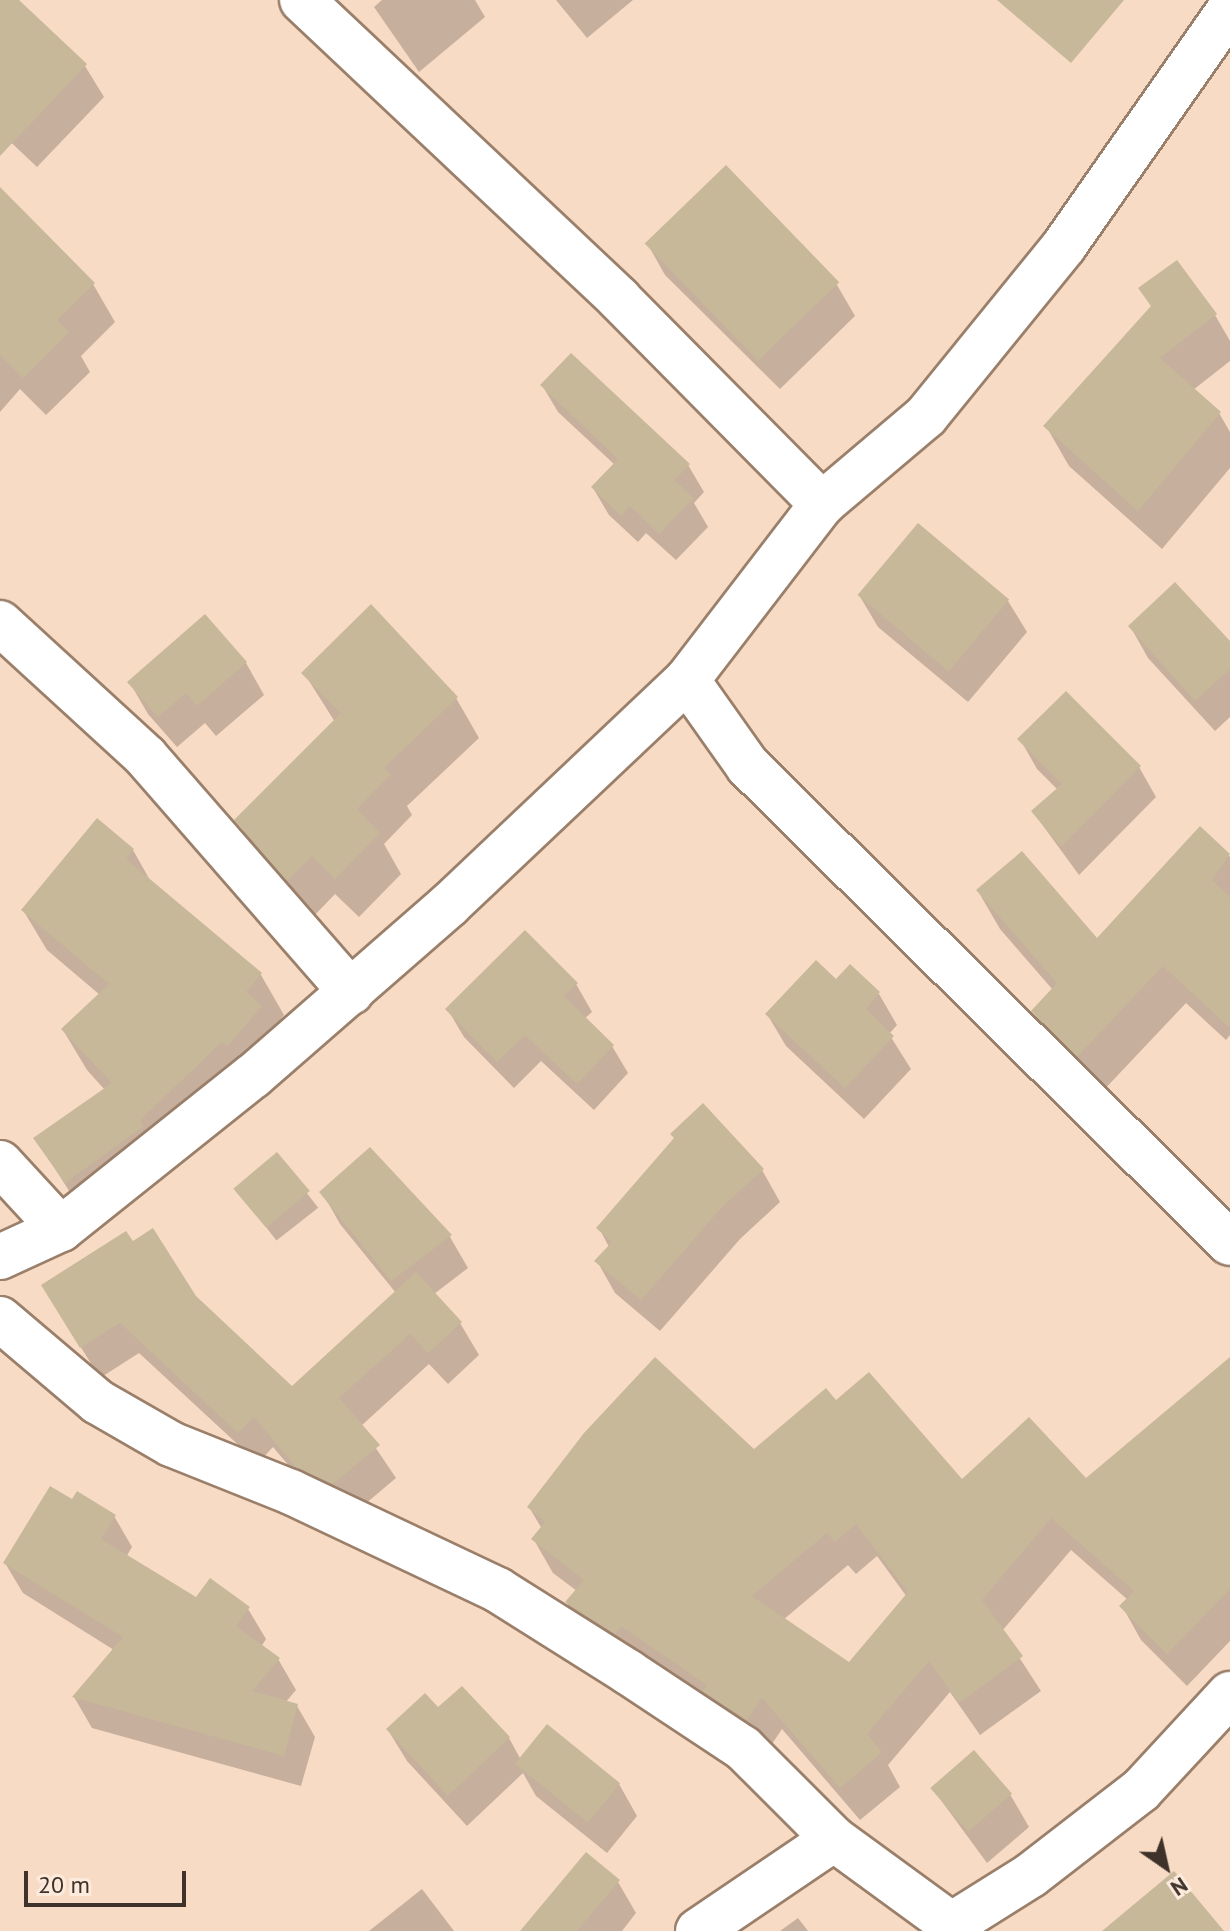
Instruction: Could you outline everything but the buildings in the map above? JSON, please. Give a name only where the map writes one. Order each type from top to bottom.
[{"type":"street","points":[[302,0],[619,299],[822,504]]},
{"type":"street","points":[[0,1257],[61,1229],[351,992],[556,808],[687,680],[822,504],[926,416],[1064,246],[1230,9]]},
{"type":"street","points":[[0,623],[146,757],[351,992]]},
{"type":"street","points":[[687,680],[748,766],[1230,1243]]},
{"type":"street","points":[[0,1163],[61,1229]]},
{"type":"street","points":[[0,1319],[98,1402],[171,1444],[291,1492],[498,1590],[743,1748],[834,1839],[956,1928],[1141,1790],[1230,1694]]},
{"type":"street","points":[[698,1931],[834,1839]]}]
